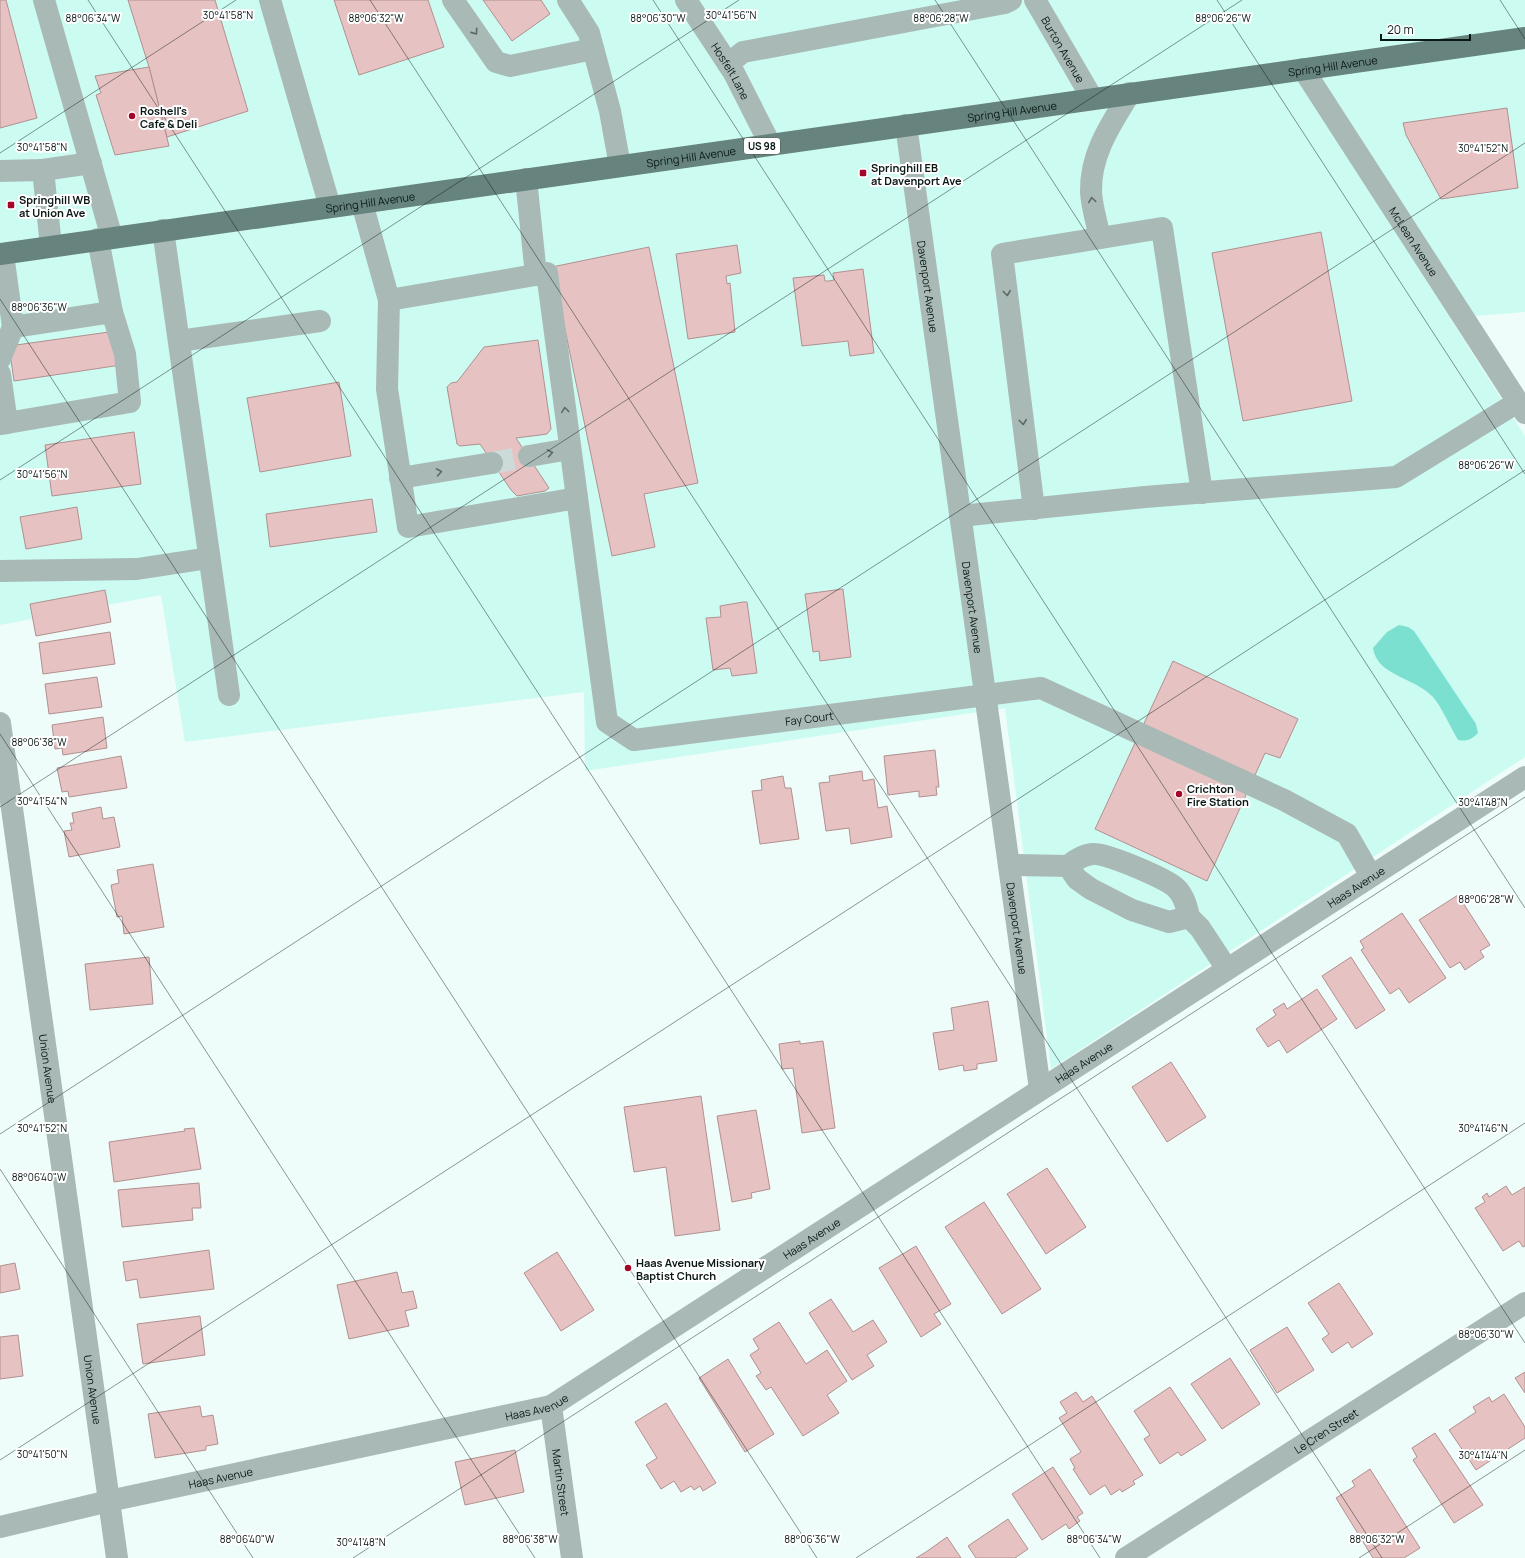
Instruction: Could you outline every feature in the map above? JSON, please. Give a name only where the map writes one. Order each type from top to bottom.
[{"type":"main road","name":"Spring Hill Avenue","points":[[2,254],[105,238],[362,203],[1092,98],[1525,38]]},
{"type":"street","points":[[0,374],[3,424],[130,402],[125,354],[112,312],[105,238],[91,163],[44,0]]},
{"type":"street","points":[[270,0],[330,207]]},
{"type":"street","points":[[453,0],[496,62],[510,66],[593,49]]},
{"type":"street","points":[[568,0],[589,33],[610,111],[620,166]]},
{"type":"street","name":"Hosfelt Lane","points":[[686,0],[728,64],[770,144]]},
{"type":"street","points":[[728,64],[743,52],[950,6],[1005,3],[1012,0]]},
{"type":"street","name":"Burton Avenue","points":[[1035,0],[1092,98]]},
{"type":"street","name":"McLean Avenue","points":[[1303,69],[1522,408]]},
{"type":"street","points":[[1100,238],[1091,192],[1092,168],[1100,144],[1130,93]]},
{"type":"street","name":"Davenport Avenue","points":[[906,125],[1040,1089]]},
{"type":"street","points":[[0,171],[43,170],[91,163]]},
{"type":"street","points":[[43,170],[51,246]]},
{"type":"street","points":[[526,179],[536,274]]},
{"type":"street","points":[[362,203],[389,300],[387,389],[408,527],[577,498],[547,273],[389,300]]},
{"type":"street","points":[[1034,509],[1002,254],[1162,228],[1202,493]]},
{"type":"street","points":[[163,230],[229,695]]},
{"type":"street","points":[[0,359],[13,327],[2,254]]},
{"type":"street","points":[[13,327],[112,312]]},
{"type":"street","points":[[179,341],[320,321]]},
{"type":"street","points":[[960,516],[1202,493],[1396,477],[1522,408]]},
{"type":"street","points":[[529,456],[570,449]]},
{"type":"street","points":[[400,478],[492,463]]},
{"type":"street","name":"Fay Court","points":[[577,498],[607,722],[634,740],[1041,688],[1284,800],[1347,834],[1371,876]]},
{"type":"street","points":[[0,571],[137,569],[209,558]]},
{"type":"street","name":"Union Avenue","points":[[0,723],[117,1558]]},
{"type":"street","name":"Haas Avenue","points":[[0,1527],[109,1501],[551,1406],[1525,777]]},
{"type":"street","points":[[1009,865],[1068,866],[1079,857],[1093,853],[1121,860],[1175,887],[1186,903],[1189,917],[1200,928],[1227,969]]},
{"type":"street","points":[[1068,866],[1077,879],[1091,889],[1132,910],[1169,922],[1189,917]]},
{"type":"street","name":"Le Cren Street","points":[[1126,1558],[1525,1303]]},
{"type":"street","name":"Martin Street","points":[[551,1406],[572,1558]]},
{"type":"shaded area","points":[[0,0],[1525,0],[1525,312],[1450,318],[1525,436],[1525,757],[1051,1069],[1005,708],[585,771],[584,692],[185,742],[161,595],[0,625]]},
{"type":"shaded area","points":[[1399,625],[1408,627],[1414,631],[1476,724],[1478,733],[1471,738],[1464,741],[1458,740],[1443,711],[1433,697],[1425,690],[1397,676],[1381,665],[1373,648],[1387,632]]},
{"type":"building","points":[[0,0],[6,0],[37,118],[0,128]]},
{"type":"building","points":[[128,0],[215,0],[248,111],[167,137],[149,67]]},
{"type":"building","points":[[334,0],[428,0],[444,47],[359,75]]},
{"type":"building","points":[[483,0],[541,0],[550,14],[512,41]]},
{"type":"building","name":"Roshell's Cafe & Deli","points":[[149,67],[169,146],[115,155],[96,95],[101,93],[95,76]]},
{"type":"building","points":[[1507,108],[1518,188],[1441,199],[1406,135],[1403,123]]},
{"type":"building","points":[[1321,232],[1352,401],[1243,421],[1212,253]]},
{"type":"building","points":[[737,245],[741,273],[726,276],[727,284],[730,283],[735,332],[688,339],[676,254]]},
{"type":"building","points":[[649,247],[698,483],[644,494],[655,547],[612,556],[552,267]]},
{"type":"building","points":[[863,269],[874,353],[850,356],[848,341],[802,346],[793,278],[824,275],[825,281],[829,281],[834,280],[833,273]]},
{"type":"building","points":[[116,331],[121,365],[14,381],[9,346]]},
{"type":"building","points":[[538,340],[551,429],[547,434],[516,438],[549,488],[545,491],[517,496],[511,490],[480,444],[460,446],[457,444],[447,387],[451,383],[457,382],[484,347]]},
{"type":"building","points":[[339,382],[351,456],[260,472],[247,398]]},
{"type":"building","points":[[134,432],[141,484],[52,496],[45,445]]},
{"type":"building","points":[[372,499],[377,532],[270,547],[266,514]]},
{"type":"building","points":[[77,507],[82,539],[26,549],[20,517]]},
{"type":"building","points":[[843,589],[851,657],[820,661],[819,651],[813,652],[805,594]]},
{"type":"building","points":[[105,590],[111,622],[36,636],[30,604]]},
{"type":"building","points":[[747,602],[757,673],[732,676],[730,668],[713,670],[706,618],[721,617],[720,606]]},
{"type":"building","points":[[110,632],[115,664],[43,674],[39,643]]},
{"type":"building","name":"Crichton Fire Station","points":[[1173,661],[1298,719],[1280,758],[1265,753],[1207,881],[1095,829]]},
{"type":"building","points":[[97,677],[102,707],[49,714],[45,684]]},
{"type":"building","points":[[103,717],[107,748],[63,755],[62,748],[55,749],[52,725]]},
{"type":"building","points":[[935,750],[939,787],[936,787],[937,795],[919,797],[919,791],[888,795],[884,756]]},
{"type":"building","points":[[121,756],[127,788],[69,797],[68,791],[62,792],[57,768]]},
{"type":"building","points":[[862,771],[863,781],[874,779],[878,808],[887,806],[892,837],[851,844],[849,828],[826,831],[819,783],[830,782],[829,776]]},
{"type":"building","points":[[783,776],[785,788],[791,788],[799,839],[760,844],[752,791],[762,790],[761,780]]},
{"type":"building","points":[[101,807],[103,819],[114,817],[120,847],[69,857],[64,831],[72,830],[70,823],[74,823],[72,813]]},
{"type":"building","points":[[153,864],[164,927],[124,934],[122,916],[117,917],[111,885],[119,883],[117,870]]},
{"type":"building","points":[[1458,895],[1490,945],[1480,951],[1484,957],[1465,970],[1460,962],[1450,968],[1419,920]]},
{"type":"building","points":[[1402,913],[1446,978],[1409,1003],[1399,988],[1390,994],[1361,950],[1364,948],[1360,941]]},
{"type":"building","points":[[149,957],[153,1004],[90,1010],[85,964]]},
{"type":"building","points":[[1351,957],[1385,1010],[1356,1029],[1322,976]]},
{"type":"building","points":[[1317,989],[1337,1019],[1287,1053],[1279,1040],[1268,1047],[1256,1029],[1276,1015],[1273,1010],[1284,1003],[1287,1009]]},
{"type":"building","points":[[988,1001],[997,1061],[977,1064],[977,1069],[964,1071],[963,1065],[939,1070],[933,1033],[954,1030],[951,1008]]},
{"type":"building","points":[[800,1041],[800,1044],[823,1041],[835,1128],[802,1133],[793,1068],[782,1069],[779,1044]]},
{"type":"building","points":[[1171,1062],[1206,1117],[1167,1142],[1132,1087]]},
{"type":"building","points":[[701,1096],[720,1230],[675,1236],[666,1167],[634,1172],[624,1107]]},
{"type":"building","points":[[756,1110],[770,1189],[751,1193],[752,1198],[732,1202],[717,1116]]},
{"type":"building","points":[[194,1128],[201,1169],[114,1182],[109,1142],[185,1131],[184,1129]]},
{"type":"building","points":[[1047,1168],[1086,1227],[1046,1254],[1007,1194]]},
{"type":"building","points":[[199,1183],[201,1208],[192,1208],[193,1220],[122,1227],[118,1190]]},
{"type":"building","points":[[1506,1186],[1512,1195],[1525,1187],[1525,1246],[1523,1247],[1519,1241],[1503,1251],[1475,1208],[1485,1202],[1482,1197],[1487,1193],[1489,1197]]},
{"type":"building","points":[[984,1202],[1041,1289],[1002,1314],[945,1227]]},
{"type":"building","points":[[916,1246],[951,1304],[934,1314],[941,1324],[921,1337],[879,1268]]},
{"type":"building","points":[[209,1250],[214,1289],[140,1298],[137,1279],[126,1281],[123,1262]]},
{"type":"building","points":[[557,1252],[594,1310],[561,1331],[524,1273]]},
{"type":"building","points":[[15,1263],[20,1289],[0,1293],[0,1266]]},
{"type":"building","points":[[397,1272],[402,1293],[413,1291],[417,1308],[405,1311],[409,1326],[349,1339],[337,1285]]},
{"type":"building","points":[[1339,1283],[1373,1334],[1352,1348],[1348,1342],[1332,1353],[1322,1339],[1329,1334],[1308,1303]]},
{"type":"building","points":[[831,1299],[853,1332],[873,1320],[887,1342],[867,1355],[874,1366],[852,1380],[809,1313]]},
{"type":"building","points":[[200,1316],[205,1355],[143,1364],[137,1324]]},
{"type":"building","points":[[779,1322],[806,1364],[827,1350],[847,1381],[827,1395],[839,1413],[803,1436],[771,1387],[766,1390],[756,1376],[761,1373],[750,1355],[759,1349],[753,1339]]},
{"type":"building","points":[[1287,1327],[1314,1370],[1277,1393],[1250,1350]]},
{"type":"building","points":[[18,1335],[23,1376],[0,1379],[0,1337]]},
{"type":"building","points":[[1230,1358],[1260,1404],[1222,1429],[1191,1384]]},
{"type":"building","points":[[728,1359],[774,1434],[745,1452],[699,1378]]},
{"type":"building","points":[[1525,1372],[1525,1393],[1515,1378]]},
{"type":"building","points":[[1170,1387],[1206,1440],[1181,1456],[1178,1452],[1160,1464],[1144,1439],[1150,1435],[1134,1411]]},
{"type":"building","points":[[1076,1392],[1083,1402],[1092,1396],[1143,1475],[1133,1481],[1135,1484],[1122,1492],[1120,1489],[1111,1495],[1105,1485],[1090,1495],[1073,1469],[1075,1468],[1070,1459],[1081,1452],[1059,1418],[1067,1413],[1060,1402]]},
{"type":"building","points":[[1504,1394],[1525,1427],[1525,1438],[1476,1470],[1449,1430],[1476,1412],[1473,1407],[1489,1397],[1492,1402]]},
{"type":"building","points":[[666,1403],[716,1483],[703,1491],[700,1486],[694,1490],[691,1486],[681,1492],[674,1481],[661,1489],[646,1465],[657,1458],[635,1422]]},
{"type":"building","points":[[200,1406],[202,1417],[213,1415],[218,1444],[206,1446],[206,1450],[155,1458],[148,1414]]},
{"type":"building","points":[[1435,1433],[1483,1505],[1454,1523],[1413,1460],[1417,1457],[1412,1448]]},
{"type":"building","points":[[515,1450],[524,1492],[465,1505],[455,1462]]},
{"type":"building","points":[[1053,1467],[1083,1513],[1077,1517],[1080,1521],[1069,1529],[1066,1524],[1042,1540],[1012,1494]]},
{"type":"building","points":[[1370,1469],[1420,1548],[1404,1558],[1373,1558],[1336,1498],[1355,1486],[1352,1481]]},
{"type":"building","points":[[1008,1519],[1028,1549],[1015,1558],[976,1558],[968,1546]]},
{"type":"building","points":[[947,1537],[961,1558],[916,1558],[926,1552]]},
{"type":"tunnel","points":[[492,463],[529,456]]},
{"type":"place","name":"Roshell's Cafe & Deli","points":[[132,116]]},
{"type":"place","name":"Springhill EB at Davenport Ave","points":[[863,173]]},
{"type":"place","name":"Springhill WB at Union Ave","points":[[11,205]]},
{"type":"place","name":"Crichton Fire Station","points":[[1179,794]]},
{"type":"place","name":"Haas Avenue Missionary Baptist Church","points":[[628,1268]]}]
